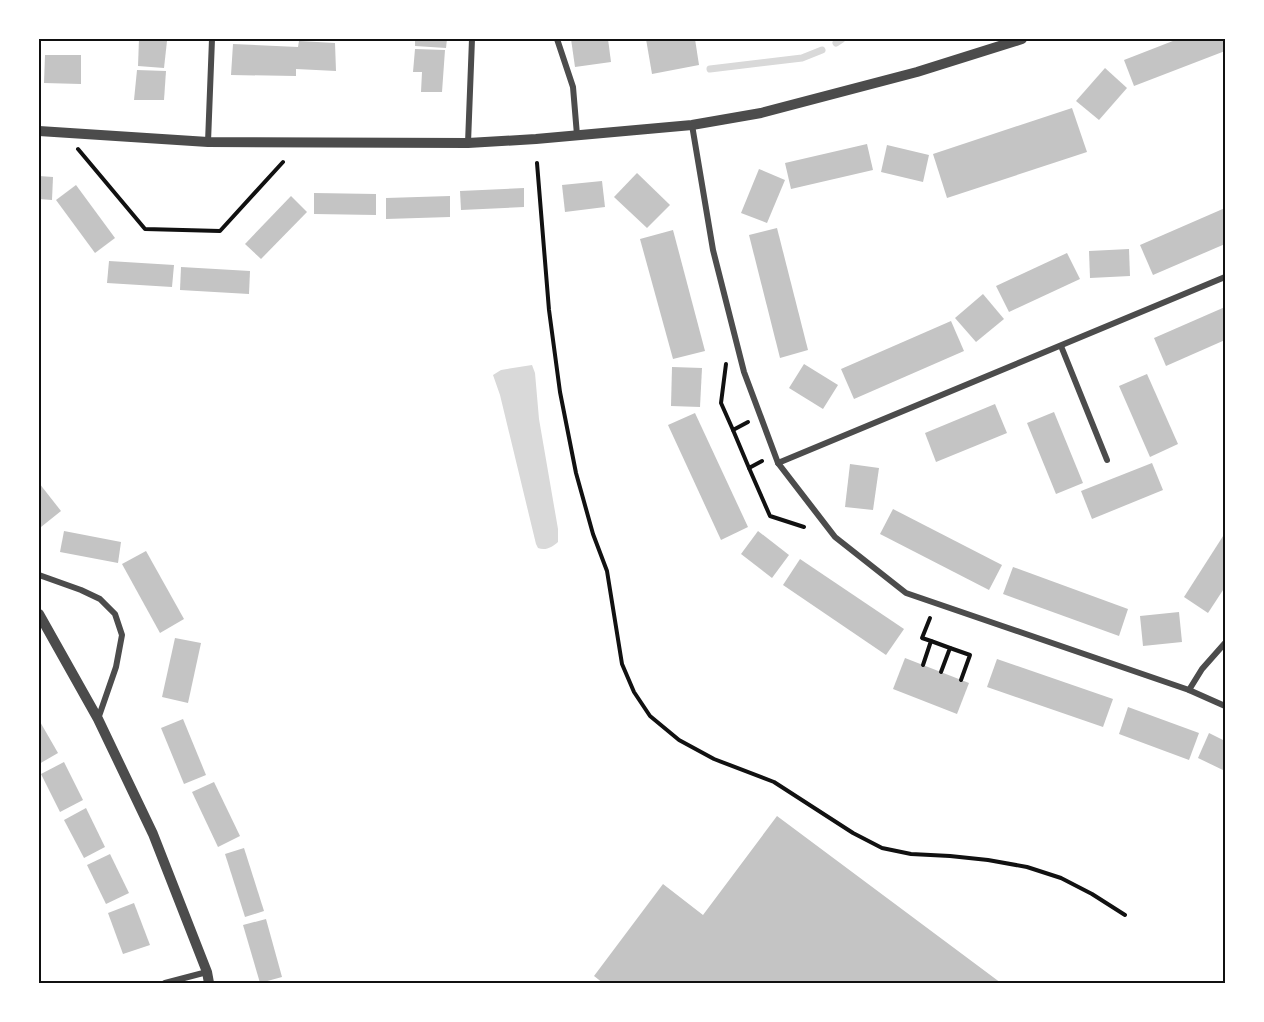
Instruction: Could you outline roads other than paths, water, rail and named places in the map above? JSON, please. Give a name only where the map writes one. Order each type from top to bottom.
[{"type":"street","points":[[208,142],[212,39]]},
{"type":"street","points":[[468,143],[472,39]]},
{"type":"street","points":[[557,39],[573,87],[578,135]]},
{"type":"street","points":[[39,131],[208,142],[468,143],[692,125],[761,113],[917,72],[1023,39]]},
{"type":"street","points":[[692,125],[713,250],[744,372],[778,463],[835,537],[906,593],[1189,690],[1225,706]]},
{"type":"street","points":[[778,463],[1225,278]]},
{"type":"street","points":[[1061,346],[1107,460]]},
{"type":"street","points":[[39,575],[100,598],[115,614],[122,635],[116,667],[98,719]]},
{"type":"street","points":[[39,614],[98,719],[153,834],[208,977],[165,983]]},
{"type":"street","points":[[1189,690],[1202,669],[1225,643]]},
{"type":"waterway","points":[[836,43],[842,39]]},
{"type":"waterway","points":[[710,69],[802,58],[822,50]]}]
